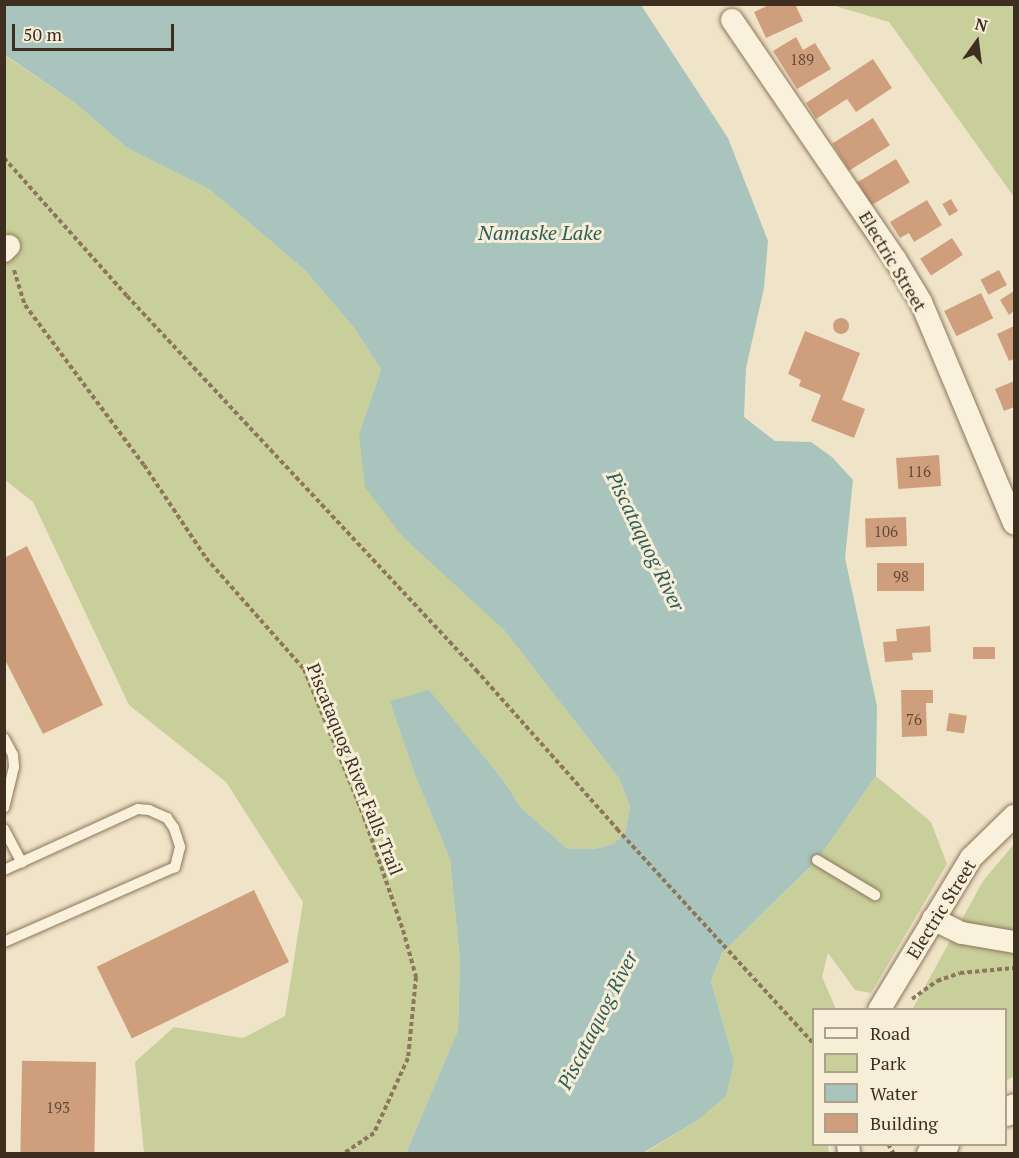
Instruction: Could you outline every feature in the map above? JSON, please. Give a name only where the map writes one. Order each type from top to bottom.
[{"type":"street","name":"Electric Street","points":[[732,20],[895,259],[921,302],[1014,523]]},
{"type":"street","name":"Electric Street","points":[[880,1008],[971,858],[1014,816]]},
{"type":"street","points":[[933,919],[962,933],[1014,942]]},
{"type":"lane","points":[[4,738],[13,755],[14,767],[4,808]]},
{"type":"lane","points":[[4,870],[138,809],[149,810],[167,818],[174,828],[180,847],[175,867],[4,942]]},
{"type":"lane","points":[[4,829],[22,863]]},
{"type":"lane","points":[[817,860],[875,895]]},
{"type":"path","points":[[4,158],[127,296],[476,670],[616,829],[812,1043]]},
{"type":"path","name":"Piscataquog River Falls Trail","points":[[16,280],[25,305],[144,465],[206,558],[304,669],[364,817],[403,930],[416,977],[408,1058],[374,1133],[343,1154]]},
{"type":"path","points":[[910,1001],[937,981],[960,973],[1014,968]]},
{"type":"green space","points":[[832,5],[1014,5],[1014,197],[889,22]]},
{"type":"green space","points":[[4,55],[74,102],[127,148],[209,189],[304,269],[355,329],[381,370],[359,434],[477,602],[504,630],[619,778],[630,807],[625,833],[613,844],[594,849],[568,849],[521,808],[504,781],[429,691],[391,701],[415,775],[450,859],[460,962],[458,1030],[406,1153],[144,1153],[135,1062],[174,1027],[243,1038],[285,1016],[303,902],[226,782],[129,705],[33,502],[5,480]]},
{"type":"green space","points":[[876,776],[931,822],[947,864],[871,993],[855,990],[828,953],[822,977],[836,1008],[812,1008],[812,1146],[828,1146],[829,1153],[643,1154],[695,1122],[734,1061],[711,981],[722,953],[817,860]]},
{"type":"green space","points":[[1014,844],[1014,1076],[1007,1080],[1007,1008],[913,1008],[983,881]]},
{"type":"water","name":"Namaske Lake","points":[[5,5],[641,5],[728,138],[768,241],[764,288],[746,368],[744,417],[775,441],[811,442],[832,457],[853,480],[845,558],[877,706],[876,776],[817,860],[722,953],[711,981],[734,1061],[726,1096],[695,1122],[643,1153],[406,1153],[458,1030],[460,962],[450,859],[415,775],[390,701],[429,690],[504,781],[521,808],[568,849],[594,849],[613,844],[625,833],[630,807],[619,778],[504,630],[402,536],[365,487],[359,434],[381,370],[355,329],[304,269],[209,189],[127,148],[74,102],[5,55]]},
{"type":"building","points":[[771,4],[795,4],[803,21],[766,38],[754,12]]},
{"type":"building","points":[[796,37],[803,50],[815,43],[831,69],[797,89],[773,51]]},
{"type":"building","points":[[873,59],[892,88],[856,112],[847,99],[816,119],[806,103]]},
{"type":"building","points":[[873,118],[890,145],[849,171],[832,143]]},
{"type":"building","points":[[896,159],[910,182],[871,205],[857,182]]},
{"type":"building","points":[[951,199],[958,211],[949,216],[942,204]]},
{"type":"building","points":[[927,200],[942,225],[914,242],[909,233],[900,238],[890,222]]},
{"type":"building","points":[[952,238],[963,255],[931,275],[920,259]]},
{"type":"building","points":[[999,270],[1007,285],[988,295],[980,280]]},
{"type":"building","points":[[1014,291],[1014,311],[1009,315],[1000,300]]},
{"type":"building","points":[[981,293],[993,318],[956,336],[944,311]]},
{"type":"building","points":[[841,318],[847,320],[849,326],[847,332],[841,334],[835,332],[833,326],[835,320]]},
{"type":"building","points":[[1014,326],[1014,359],[1009,361],[997,334]]},
{"type":"building","points":[[805,331],[860,353],[842,400],[865,409],[854,438],[811,421],[821,395],[799,386],[801,380],[788,374]]},
{"type":"building","points":[[1014,381],[1014,407],[1004,411],[995,389]]},
{"type":"building","points":[[939,455],[941,486],[898,489],[896,458]]},
{"type":"building","points":[[906,517],[907,546],[866,547],[865,518]]},
{"type":"building","points":[[27,546],[103,705],[43,734],[4,658],[4,558]]},
{"type":"building","points":[[877,563],[924,563],[924,591],[877,591]]},
{"type":"building","points":[[930,626],[931,652],[912,653],[913,660],[885,662],[883,642],[897,641],[896,629]]},
{"type":"building","points":[[973,647],[995,647],[995,659],[973,659]]},
{"type":"building","points":[[901,690],[933,690],[933,703],[926,703],[927,736],[902,737]]},
{"type":"building","points":[[949,713],[967,716],[964,734],[946,731]]},
{"type":"building","points":[[254,890],[289,962],[132,1039],[97,967]]},
{"type":"building","points":[[22,1061],[96,1062],[94,1154],[20,1153]]},
{"type":"water label","name":"Piscataquog River","points":[[646,541]]},
{"type":"water label","name":"Piscataquog River","points":[[597,1020]]}]
